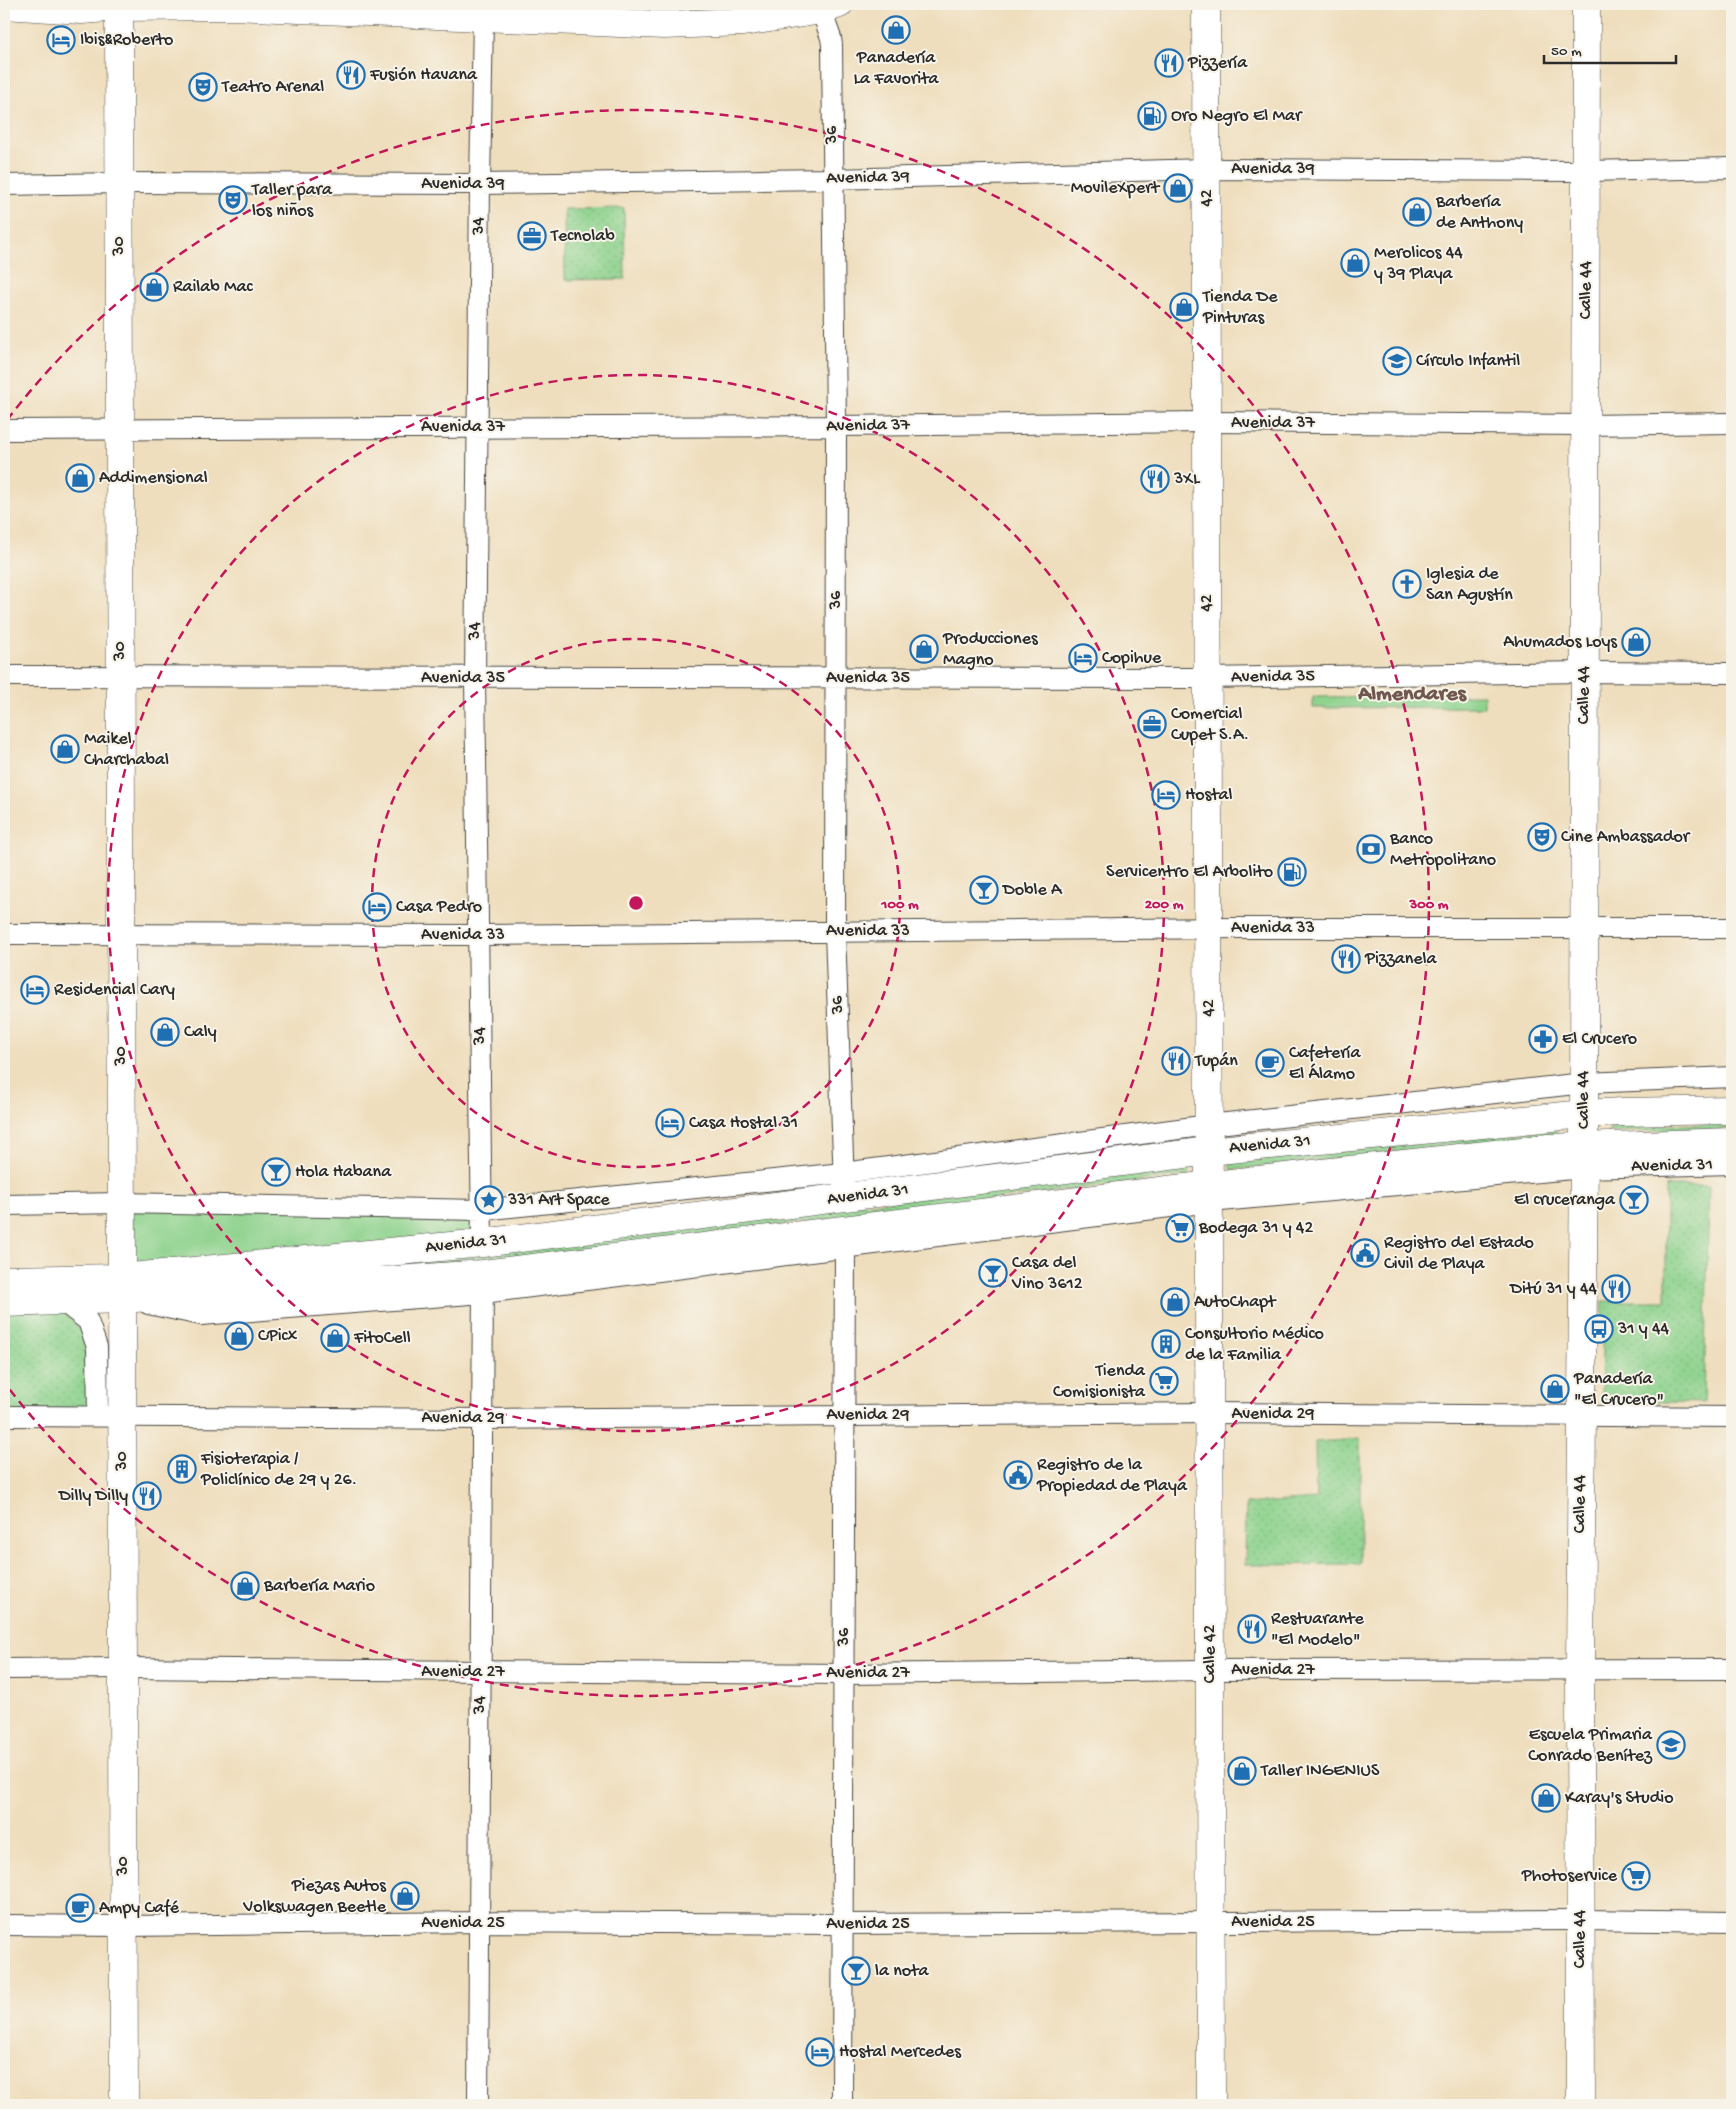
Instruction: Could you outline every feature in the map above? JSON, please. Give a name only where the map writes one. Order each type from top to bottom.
[{"type":"main road","name":"42","points":[[1206,4],[1209,1194]]},
{"type":"main road","name":"Calle 44","points":[[1581,2105],[1580,1670],[1584,1157],[1586,4]]},
{"type":"main road","points":[[4,5],[82,10],[119,6],[243,6],[664,25],[743,22],[827,6]]},
{"type":"main road","name":"30","points":[[119,6],[122,1202],[121,1288],[110,1416],[122,1668],[124,2105]]},
{"type":"main road","name":"Avenida 31","points":[[4,1303],[62,1301],[121,1288],[482,1243],[844,1186],[1209,1138],[1584,1114],[1732,1110]]},
{"type":"main road","name":"Avenida 31","points":[[4,1280],[121,1288],[483,1284],[1209,1194],[1548,1148],[1584,1157],[1732,1142]]},
{"type":"main road","name":"Calle 42","points":[[1209,1194],[1211,2105]]},
{"type":"street","name":"36","points":[[827,6],[831,38],[836,426],[836,931],[844,1186]]},
{"type":"street","name":"34","points":[[482,1243],[475,678],[483,18]]},
{"type":"street","name":"Avenida 39","points":[[4,185],[119,183],[480,184],[833,179],[1207,169],[1586,171],[1732,168]]},
{"type":"street","name":"Avenida 37","points":[[4,430],[477,426],[836,426],[1206,422],[1585,425],[1732,423]]},
{"type":"street","name":"Avenida 35","points":[[4,676],[1207,678],[1584,672],[1732,673]]},
{"type":"street","name":"Avenida 33","points":[[4,934],[479,935],[836,931],[1732,928]]},
{"type":"street","name":"Avenida 31","points":[[1209,1138],[1584,1083],[1732,1077]]},
{"type":"street","name":"Avenida 31","points":[[1584,1157],[1732,1164]]},
{"type":"street","name":"Avenida 31","points":[[4,1205],[122,1202],[481,1210],[844,1186]]},
{"type":"street","name":"36","points":[[842,2105],[845,1239]]},
{"type":"street","name":"34","points":[[478,2105],[483,1284]]},
{"type":"street","points":[[62,1301],[88,1321],[97,1347],[110,1416]]},
{"type":"street","name":"Avenida 29","points":[[4,1416],[482,1419],[1210,1413],[1732,1417]]},
{"type":"street","name":"Avenida 27","points":[[4,1669],[122,1668],[844,1674],[1210,1670],[1732,1669]]},
{"type":"street","name":"Avenida 25","points":[[4,1925],[123,1926],[479,1922],[843,1924],[1580,1920],[1732,1922]]},
{"type":"green space","points":[[624,208],[625,279],[565,280],[564,209]]},
{"type":"green space","points":[[1484,695],[1484,707],[1313,708],[1313,697]]},
{"type":"green space","points":[[1732,1124],[1732,1129],[1609,1132],[1610,1126]]},
{"type":"green space","points":[[1557,1129],[1558,1134],[1231,1170],[1229,1163]]},
{"type":"green space","points":[[1189,1167],[1189,1175],[483,1262],[132,1287]]},
{"type":"green space","points":[[1666,1186],[1709,1186],[1704,1403],[1601,1400],[1603,1301],[1666,1301]]},
{"type":"green space","points":[[121,1203],[476,1209],[482,1243],[121,1278]]},
{"type":"green space","points":[[62,1301],[82,1334],[98,1416],[4,1416],[4,1304]]},
{"type":"green space","points":[[1360,1439],[1360,1564],[1245,1565],[1246,1504],[1316,1499],[1315,1442]]},
{"type":"place","name":"Panadería La Favorita","points":[[896,30]]},
{"type":"place","name":"Ibis&Roberto","points":[[61,40]]},
{"type":"place","name":"Pizzería","points":[[1169,63]]},
{"type":"place","name":"Fusión Havana","points":[[351,75]]},
{"type":"place","name":"Teatro Arenal","points":[[203,87]]},
{"type":"place","name":"Oro Negro El Mar","points":[[1152,116]]},
{"type":"place","name":"MovileXpert","points":[[1178,188]]},
{"type":"place","name":"Taller para los niños","points":[[233,200]]},
{"type":"place","name":"Barbería de Anthony","points":[[1417,212]]},
{"type":"place","name":"Tecnolab","points":[[532,236]]},
{"type":"place","name":"Merolicos 44 y 39 Playa","points":[[1355,263]]},
{"type":"place","name":"Railab Mac","points":[[154,287]]},
{"type":"place","name":"Tienda De Pinturas","points":[[1184,307]]},
{"type":"place","name":"Círculo Infantil","points":[[1397,361]]},
{"type":"place","name":"Addimensional","points":[[80,478]]},
{"type":"place","name":"3XL","points":[[1155,479]]},
{"type":"place","name":"Iglesia de San Agustín","points":[[1407,584]]},
{"type":"place","name":"Ahumados Loys","points":[[1636,642]]},
{"type":"place","name":"Producciones Magno","points":[[924,649]]},
{"type":"place","name":"Copihue","points":[[1083,658]]},
{"type":"place","name":"Comercial Cupet S.A.","points":[[1152,724]]},
{"type":"place","name":"Maikel Charchabal","points":[[65,749]]},
{"type":"place","name":"Hostal","points":[[1166,795]]},
{"type":"place","name":"Cine Ambassador","points":[[1542,837]]},
{"type":"place","name":"Banco Metropolitano","points":[[1371,849]]},
{"type":"place","name":"Servicentro El Arbolito","points":[[1292,872]]},
{"type":"place","name":"Doble A","points":[[984,890]]},
{"type":"place","name":"Casa Pedro","points":[[377,907]]},
{"type":"place","name":"Pizzanela","points":[[1346,959]]},
{"type":"place","name":"Residencial Cary","points":[[35,990]]},
{"type":"place","name":"Caly","points":[[165,1032]]},
{"type":"place","name":"El Crucero","points":[[1543,1039]]},
{"type":"place","name":"Tupán","points":[[1176,1061]]},
{"type":"place","name":"Cafetería El Álamo","points":[[1270,1063]]},
{"type":"place","name":"Casa Hostal 31","points":[[670,1123]]},
{"type":"place","name":"Hola Habana","points":[[276,1172]]},
{"type":"place","name":"331 Art Space","points":[[489,1200]]},
{"type":"place","name":"El cruceranga","points":[[1634,1200]]},
{"type":"place","name":"Bodega 31 y 42","points":[[1180,1228]]},
{"type":"place","name":"Registro del Estado Civil de Playa","points":[[1365,1253]]},
{"type":"place","name":"Casa del Vino 3612","points":[[993,1273]]},
{"type":"place","name":"Ditú 31 y 44","points":[[1616,1289]]},
{"type":"place","name":"AutoChapt","points":[[1175,1302]]},
{"type":"place","name":"31 y 44","points":[[1599,1329]]},
{"type":"place","name":"CPicx","points":[[239,1336]]},
{"type":"place","name":"FitoCell","points":[[335,1338]]},
{"type":"place","name":"Consultorio Médico de la Familia","points":[[1166,1344]]},
{"type":"place","name":"Tienda Comisionista","points":[[1164,1381]]},
{"type":"place","name":"Panadería \"El Crucero\"","points":[[1555,1389]]},
{"type":"place","name":"Fisioterapia / Policlínico de 29 y 26.","points":[[182,1469]]},
{"type":"place","name":"Registro de la Propiedad de Playa","points":[[1018,1475]]},
{"type":"place","name":"Dilly Dilly","points":[[147,1496]]},
{"type":"place","name":"Barbería Mario","points":[[245,1586]]},
{"type":"place","name":"Restuarante \"El Modelo\"","points":[[1252,1629]]},
{"type":"place","name":"Escuela Primaria Conrado Benítez","points":[[1671,1745]]},
{"type":"place","name":"Taller INGENIUS","points":[[1242,1771]]},
{"type":"place","name":"Karay's Studio","points":[[1546,1798]]},
{"type":"place","name":"Photoservice","points":[[1636,1876]]},
{"type":"place","name":"Piezas Autos Volkswagen Beetle","points":[[405,1896]]},
{"type":"place","name":"Ampy Café","points":[[80,1908]]},
{"type":"place","name":"la nota","points":[[856,1971]]},
{"type":"place","name":"Hostal Mercedes","points":[[820,2052]]},
{"type":"district","name":"Almendares","points":[[1412,695]]}]
